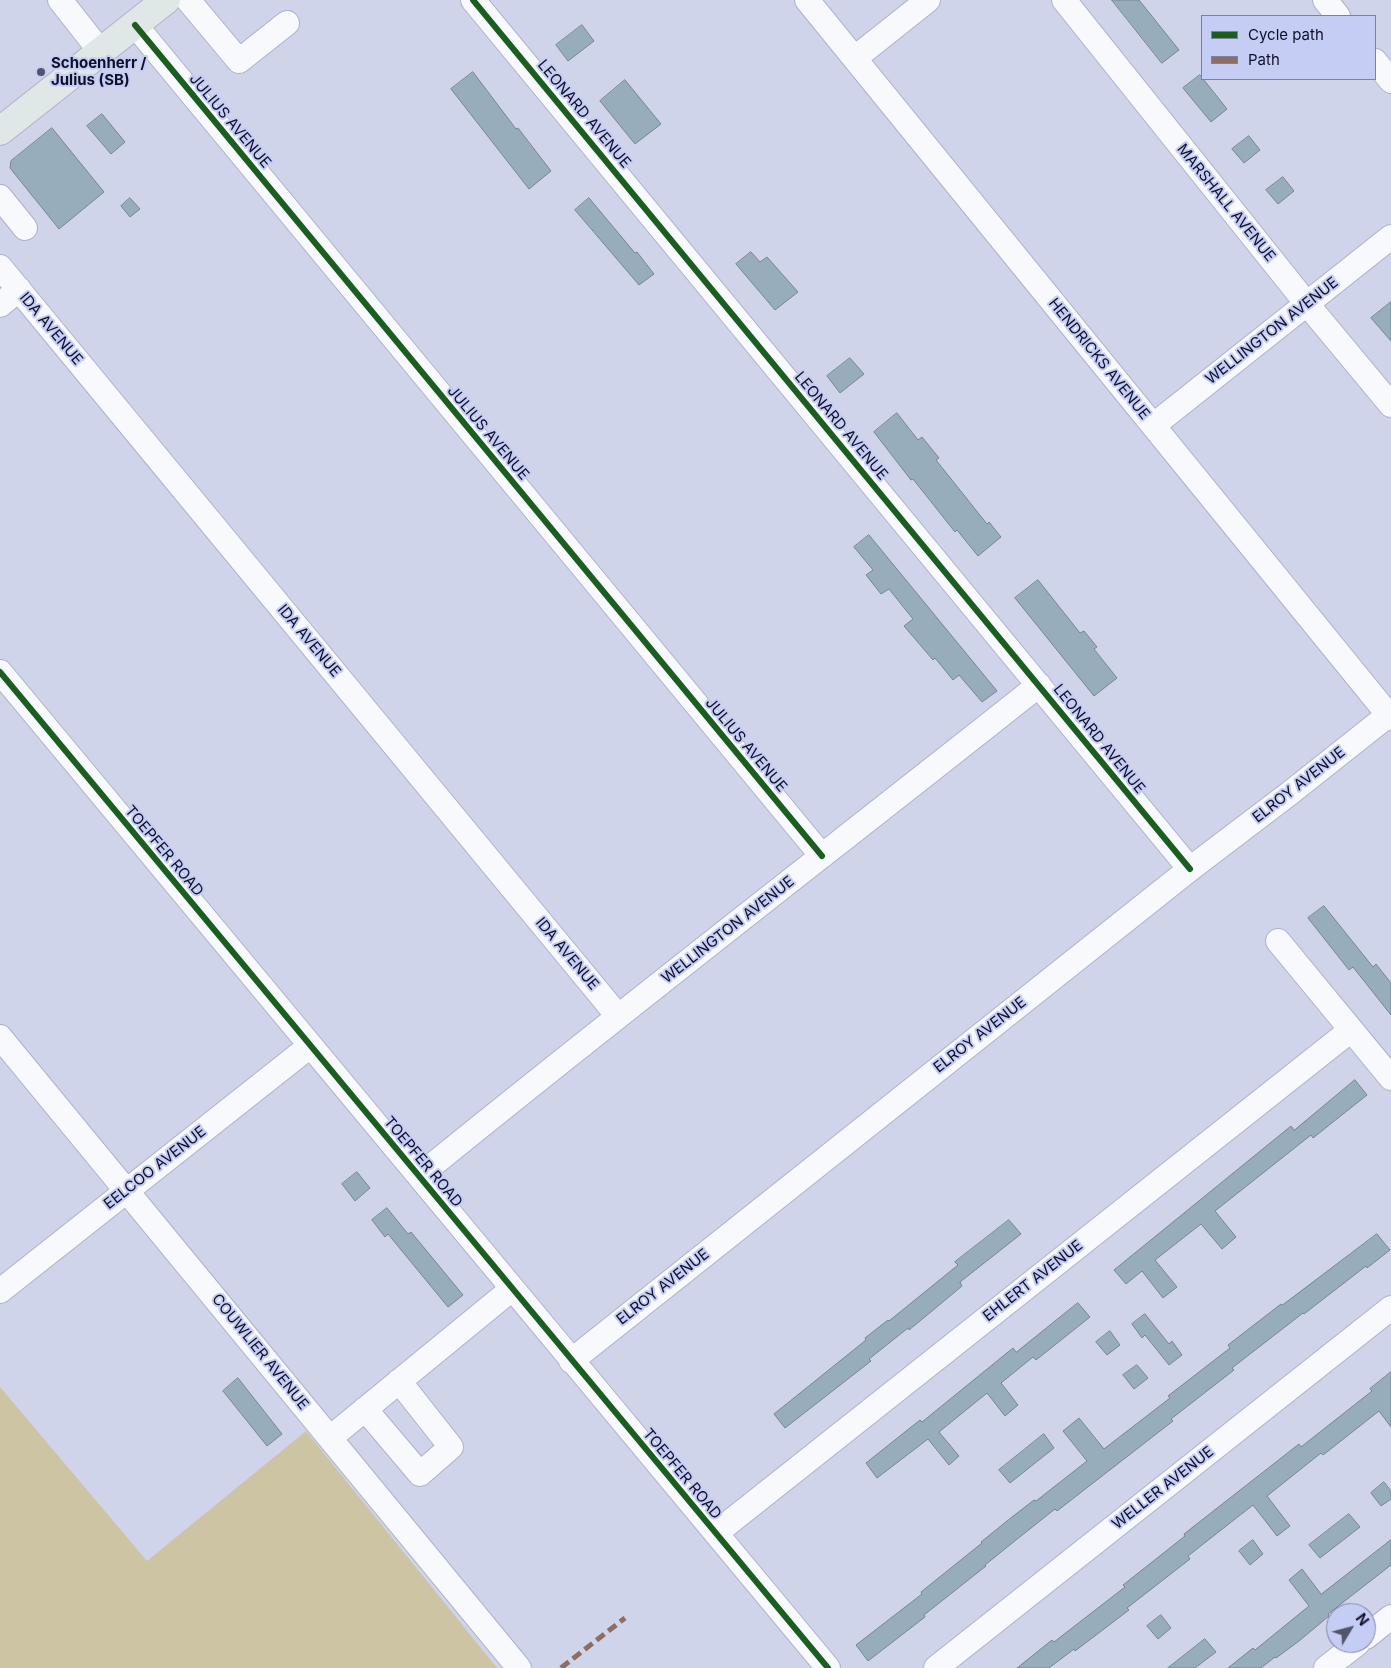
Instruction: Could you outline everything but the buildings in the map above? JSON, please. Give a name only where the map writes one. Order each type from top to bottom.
[{"type":"main road","points":[[0,131],[166,0]]},
{"type":"street","points":[[60,0],[101,52]]},
{"type":"street","points":[[188,0],[239,61],[287,23]]},
{"type":"street","name":"LEONARD AVENUE","points":[[473,0],[1190,869]]},
{"type":"street","name":"HENDRICKS AVENUE","points":[[807,0],[1390,715]]},
{"type":"street","points":[[855,58],[928,0]]},
{"type":"street","name":"MARSHALL AVENUE","points":[[1064,0],[1307,304],[1391,405]]},
{"type":"street","points":[[1325,0],[1337,15]]},
{"type":"street","name":"JULIUS AVENUE","points":[[135,25],[822,856]]},
{"type":"street","points":[[1376,62],[1391,81]]},
{"type":"street","points":[[0,198],[25,228]]},
{"type":"street","name":"WELLINGTON AVENUE","points":[[1154,425],[1391,237]]},
{"type":"street","name":"IDA AVENUE","points":[[0,267],[618,1016]]},
{"type":"street","points":[[0,305],[19,289]]},
{"type":"street","name":"TOEPFER ROAD","points":[[0,672],[716,1533],[816,1664]]},
{"type":"street","name":"WELLINGTON AVENUE","points":[[419,1176],[722,933],[1039,685]]},
{"type":"street","name":"ELROY AVENUE","points":[[572,1361],[1190,869],[1390,715]]},
{"type":"street","points":[[1278,941],[1391,1078]]},
{"type":"street","name":"EHLERT AVENUE","points":[[716,1533],[1351,1030]]},
{"type":"street","name":"COUWLIER AVENUE","points":[[0,1037],[519,1668]]},
{"type":"street","name":"EELCOO AVENUE","points":[[0,1292],[310,1046]]},
{"type":"street","points":[[330,1438],[512,1289]]},
{"type":"street","name":"WELLER AVENUE","points":[[936,1668],[1391,1308]]},
{"type":"street","points":[[365,1409],[420,1474],[451,1447],[399,1381]]},
{"type":"street","points":[[1376,1629],[1391,1617]]},
{"type":"street","points":[[1326,1668],[1345,1653]]},
{"type":"shaded area","points":[[0,1387],[147,1561],[306,1431],[497,1668],[0,1668]]},
{"type":"marked path","points":[[561,1668],[625,1618]]},
{"type":"cycle path","points":[[473,0],[1190,869]]},
{"type":"cycle path","points":[[135,25],[822,856]]},
{"type":"cycle path","points":[[0,672],[828,1668]]},
{"type":"place","name":"Schoenherr / Julius (SB)","points":[[41,72]]}]
